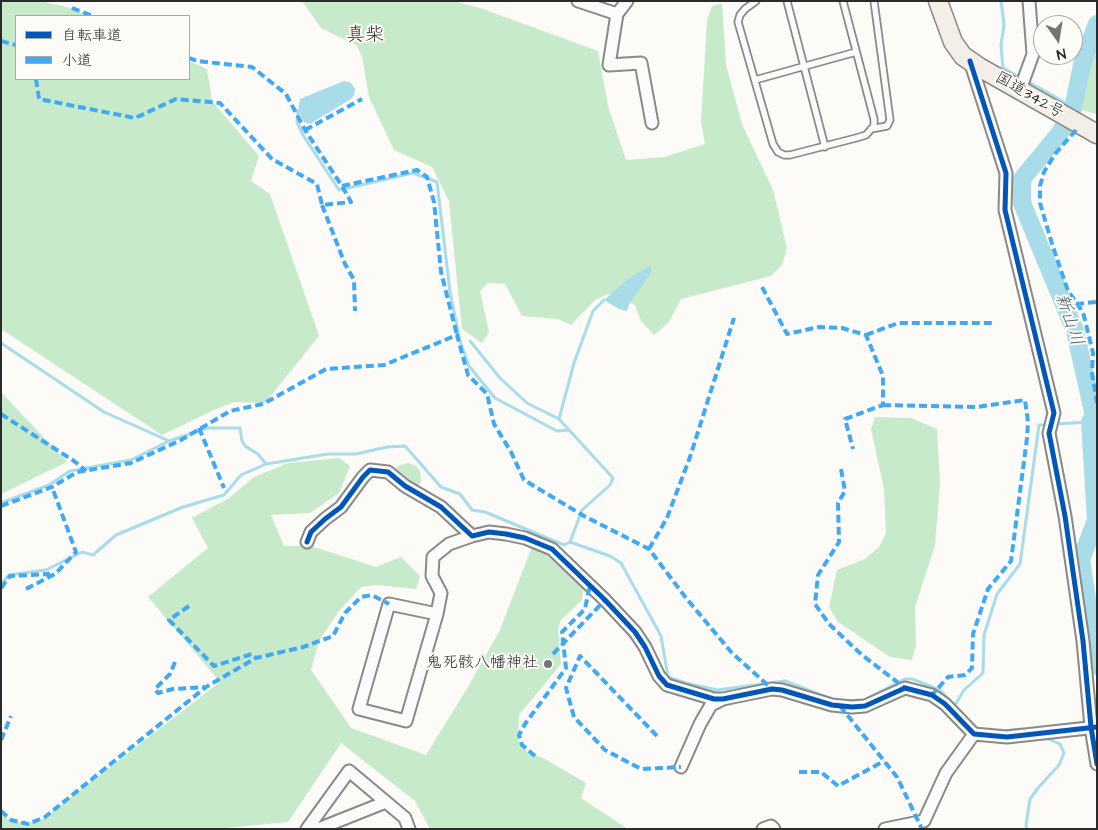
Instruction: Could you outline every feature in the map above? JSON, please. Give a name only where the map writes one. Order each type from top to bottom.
[{"type":"highway","name":"国道342号","points":[[938,1],[953,42],[963,56],[1097,134]]},
{"type":"street","points":[[578,1],[617,14]]},
{"type":"street","points":[[627,1],[617,14],[610,65],[641,63],[652,123]]},
{"type":"street","points":[[1020,90],[1034,54],[1029,1]]},
{"type":"street","points":[[970,61],[1006,173],[1005,210],[1054,413],[1049,433],[1065,516],[1083,641],[1097,764]]},
{"type":"street","points":[[307,542],[311,532],[325,518],[341,507],[370,470],[388,472],[405,486],[441,507],[472,536]]},
{"type":"street","points":[[437,614],[389,604],[360,709],[406,721],[437,614],[441,593],[432,576],[433,557],[449,544],[489,532],[525,538],[552,549],[635,632],[645,647],[659,676],[667,685],[714,699],[772,689],[782,690],[832,705],[852,707],[865,706],[905,688],[932,695],[945,704],[974,734],[1007,737],[1094,727]]},
{"type":"street","points":[[681,767],[700,724],[712,705],[723,698]]},
{"type":"street","points":[[885,829],[924,820],[946,773],[974,734]]},
{"type":"street","points":[[307,829],[348,771],[405,818],[410,829]]},
{"type":"street","points":[[318,829],[386,802]]},
{"type":"street","points":[[763,829],[770,826],[774,829]]},
{"type":"lane","points":[[756,1],[745,9],[740,15],[738,22],[773,144],[778,152],[784,155],[825,147],[866,135],[874,126],[874,119],[843,1]]},
{"type":"lane","points":[[787,1],[825,147]]},
{"type":"lane","points":[[870,130],[887,126],[890,120],[874,1]]},
{"type":"lane","points":[[754,80],[856,52]]},
{"type":"green space","points":[[1,1],[41,1],[71,8],[86,15],[15,15],[15,80],[190,80],[190,61],[207,69],[212,101],[259,156],[251,181],[270,194],[319,336],[265,403],[234,402],[162,435],[1,329]]},
{"type":"green space","points":[[302,1],[453,1],[480,8],[598,51],[608,106],[626,160],[665,157],[705,144],[701,121],[707,21],[712,6],[722,3],[726,65],[742,124],[773,190],[787,248],[782,265],[771,276],[681,299],[669,322],[654,335],[641,321],[635,305],[608,294],[595,300],[571,325],[558,319],[522,316],[505,284],[488,283],[480,291],[489,332],[482,343],[462,329],[449,201],[432,167],[394,150],[369,97],[362,56],[356,45],[321,28]]},
{"type":"green space","points":[[1097,46],[1096,114],[1078,109],[1085,75]]},
{"type":"green space","points":[[1,392],[67,462],[1,494]]},
{"type":"green space","points":[[875,417],[911,418],[937,429],[940,484],[935,545],[915,607],[916,645],[912,660],[890,657],[838,622],[829,607],[837,570],[865,559],[879,547],[886,533],[884,489],[871,429]]},
{"type":"green space","points":[[339,458],[350,466],[339,493],[310,513],[271,515],[284,546],[311,546],[376,567],[401,557],[420,576],[416,589],[377,585],[361,587],[339,611],[319,641],[311,670],[351,728],[426,755],[468,687],[500,630],[533,544],[553,556],[584,581],[582,600],[561,620],[558,629],[561,664],[519,715],[518,740],[527,752],[543,758],[586,783],[581,798],[628,829],[430,829],[415,801],[341,743],[288,822],[216,829],[1,829],[1,812],[10,822],[39,822],[220,682],[148,597],[208,548],[192,518],[229,498],[254,477],[288,463]]},
{"type":"green space","points":[[408,463],[416,466],[420,471],[421,481],[417,490],[390,472],[398,466]]},
{"type":"water","points":[[344,81],[351,83],[355,89],[351,99],[310,124],[304,122],[298,111],[300,99]]},
{"type":"water","points":[[650,266],[652,271],[629,304],[627,311],[619,309],[604,300],[628,279]]},
{"type":"waterway","points":[[1001,1],[1004,25],[1001,45],[1003,68],[1073,108]]},
{"type":"waterway","name":"新山川","points":[[1097,24],[1083,61],[1073,108],[1060,133],[1022,179],[1022,203],[1075,331],[1094,416],[1090,422],[1096,520],[1081,560],[1097,666]]},
{"type":"waterway","points":[[298,111],[297,122],[303,135],[339,190],[413,173],[437,182],[450,292],[460,341],[469,366],[495,398],[557,431],[569,430]]},
{"type":"waterway","points":[[559,419],[574,363],[593,311],[604,300]]},
{"type":"waterway","points":[[470,341],[500,378],[527,403],[559,419],[613,478],[610,485],[582,510],[570,542]]},
{"type":"waterway","points":[[1,343],[104,412],[169,441],[208,428],[240,428],[242,441],[245,446],[258,454],[266,464]]},
{"type":"waterway","points":[[1055,424],[1090,422]]},
{"type":"waterway","points":[[955,705],[964,690],[983,673],[984,635],[997,594],[1020,564],[1039,425],[1049,425]]},
{"type":"waterway","points":[[1,503],[49,485],[70,471],[131,460],[169,441]]},
{"type":"waterway","points":[[1,584],[9,575],[46,570],[82,552],[93,555],[116,535],[183,507],[224,495],[241,475],[266,464],[328,454],[356,454],[387,447],[405,446],[441,487],[460,494],[472,510],[485,512],[564,545],[570,542],[610,556],[621,563],[661,636],[668,677],[717,690],[785,681],[834,700]]},
{"type":"waterway","points":[[843,701],[864,700],[905,679],[912,679],[940,690],[962,714]]},
{"type":"waterway","points":[[1001,731],[1026,730]]},
{"type":"waterway","points":[[1027,829],[1030,799],[1059,765],[1064,753],[1060,744],[1044,737]]},
{"type":"marked path","points":[[72,8],[90,15]]},
{"type":"marked path","points":[[1,41],[15,45]]},
{"type":"marked path","points":[[36,80],[39,99],[135,118],[176,99],[220,103],[272,159],[317,184],[322,205],[351,202],[305,130],[286,94],[252,67],[197,61],[190,58]]},
{"type":"marked path","points":[[305,130],[362,99]]},
{"type":"marked path","points":[[1076,130],[1055,154],[1044,172],[1040,186],[1040,203],[1068,291],[1083,312],[1093,353],[1092,373],[1097,403]]},
{"type":"marked path","points":[[342,186],[417,170],[427,177],[434,202],[441,272],[457,335]]},
{"type":"marked path","points":[[322,205],[345,264],[354,280],[355,311]]},
{"type":"marked path","points":[[762,287],[787,334],[819,327],[842,328],[866,335],[883,376],[883,405],[845,419],[853,449]]},
{"type":"marked path","points":[[1076,304],[1097,302]]},
{"type":"marked path","points":[[649,549],[667,518],[690,457],[734,318]]},
{"type":"marked path","points":[[866,335],[898,323],[995,323]]},
{"type":"marked path","points":[[1,506],[52,487],[77,472],[131,463],[181,440],[230,411],[263,404],[326,369],[384,365],[457,335],[468,375],[487,394],[494,424],[511,452],[524,480],[584,516],[649,549],[686,598],[732,653],[772,689]]},
{"type":"marked path","points":[[883,405],[977,407],[1025,400],[1028,422],[1027,438],[1011,561],[988,589],[973,634],[972,668],[965,675],[948,677],[932,695]]},
{"type":"marked path","points":[[1,414],[74,461],[86,471]]},
{"type":"marked path","points":[[199,428],[224,488]]},
{"type":"marked path","points":[[841,469],[845,491],[838,503],[839,542],[818,575],[815,604],[829,624],[862,655],[905,688]]},
{"type":"marked path","points":[[26,589],[55,574],[76,552],[52,487]]},
{"type":"marked path","points":[[1,588],[10,576],[50,574]]},
{"type":"marked path","points":[[535,756],[522,745],[519,735],[566,668],[562,632],[585,609],[590,585]]},
{"type":"marked path","points":[[1,811],[11,820],[28,824],[45,817],[206,687],[256,658],[303,647],[333,636],[345,613],[361,597],[372,595],[389,604]]},
{"type":"marked path","points":[[553,654],[605,600]]},
{"type":"marked path","points":[[189,606],[169,620],[214,666],[252,654],[256,658]]},
{"type":"marked path","points":[[657,736],[580,656],[566,688],[574,717],[605,750],[641,769],[681,767]]},
{"type":"marked path","points":[[175,662],[170,674],[155,689],[158,693],[173,689],[206,687]]},
{"type":"marked path","points":[[840,706],[897,777],[922,829]]},
{"type":"marked path","points":[[1,740],[11,716]]},
{"type":"marked path","points":[[799,772],[821,772],[838,786],[884,761]]},
{"type":"cycle path","points":[[970,61],[1006,173],[1005,210],[1054,413],[1049,433],[1065,516],[1083,641],[1091,727],[1097,764]]},
{"type":"cycle path","points":[[307,542],[311,532],[341,507],[370,470],[388,472],[405,486],[441,507],[472,536],[489,532],[506,534],[525,538],[552,549],[635,632],[645,647],[659,676],[667,685],[714,699],[723,699],[772,689],[782,690],[832,705],[852,707],[865,706],[905,688],[932,695],[945,704],[974,734],[1007,737],[1097,727]]},
{"type":"place","name":"鬼死骸八幡神社","points":[[548,664]]},
{"type":"district","name":"真柴","points":[[365,36]]}]
